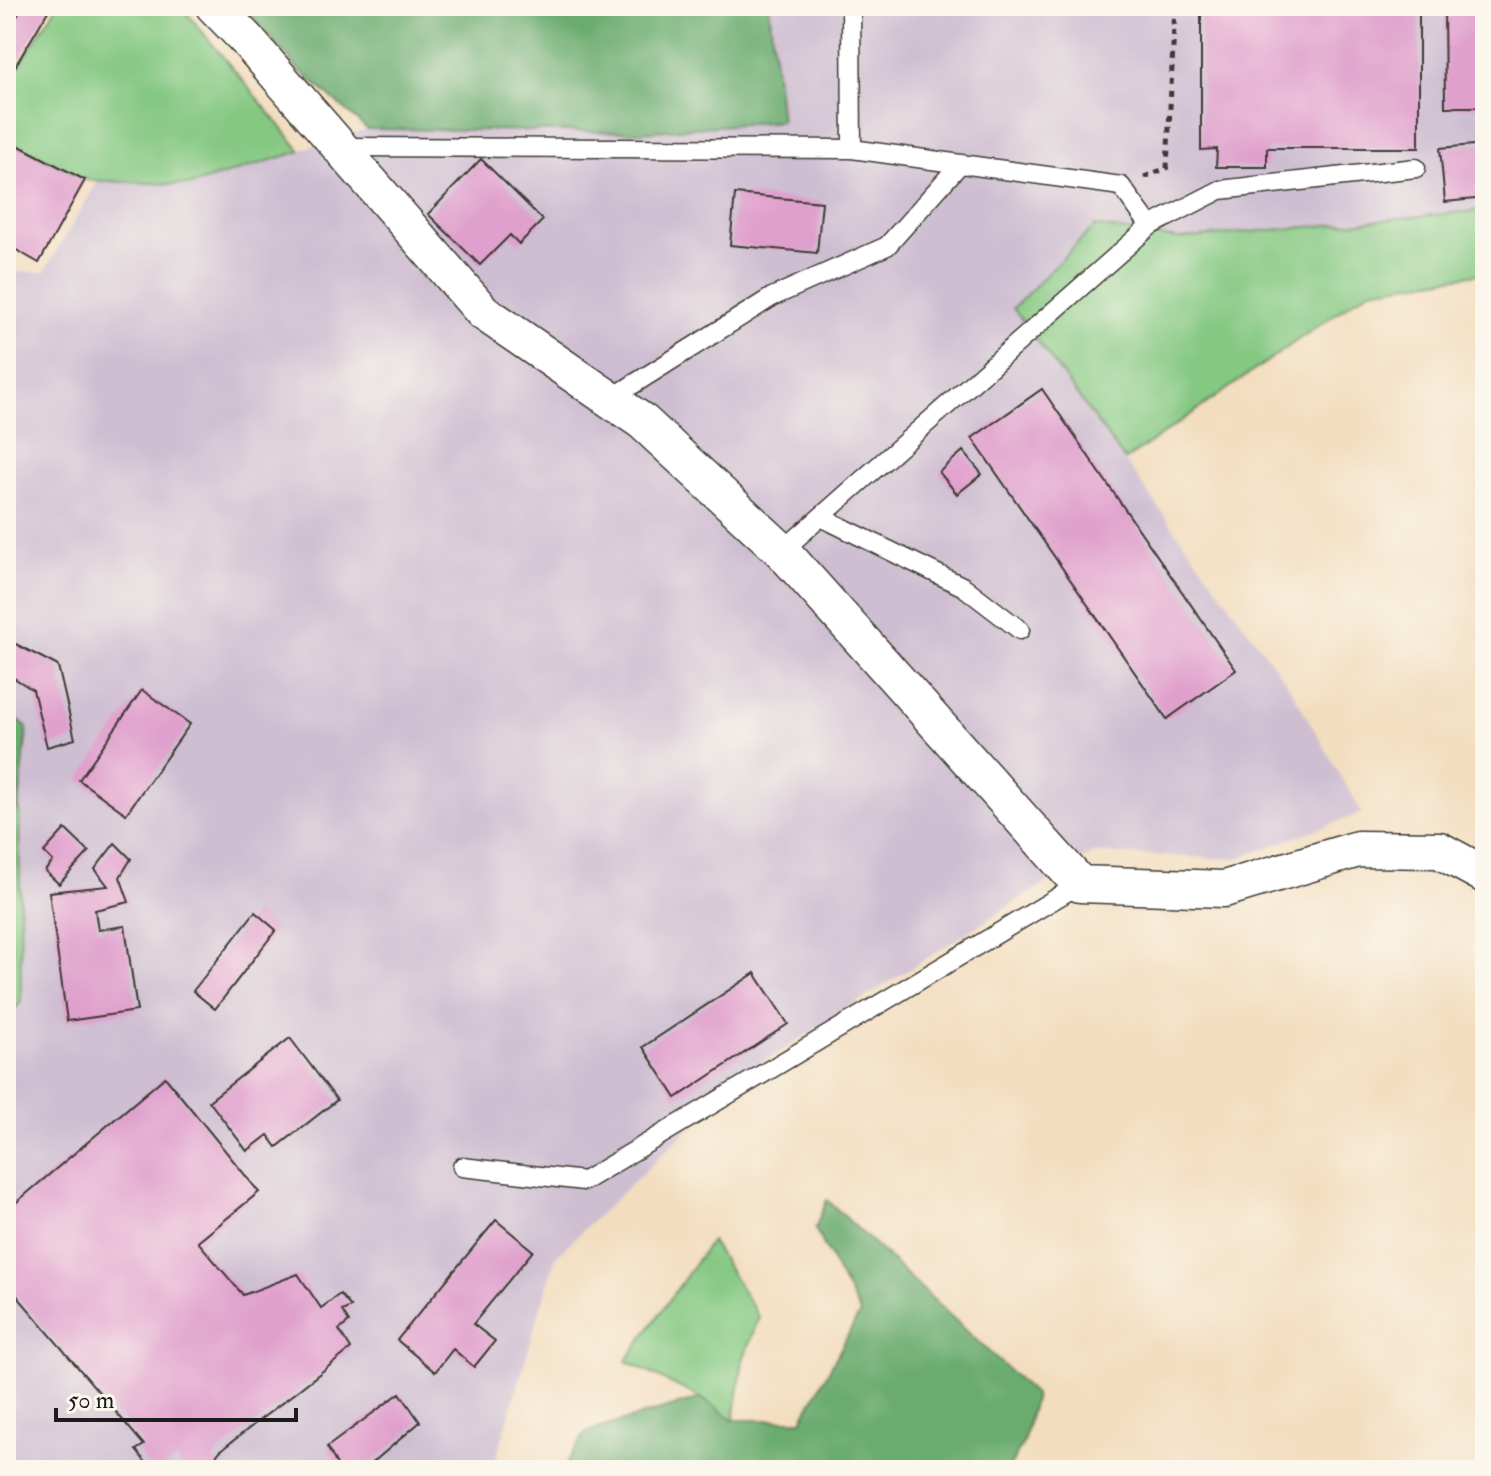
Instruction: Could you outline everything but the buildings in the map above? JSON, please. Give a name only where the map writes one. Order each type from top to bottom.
[{"type":"street","points":[[214,6],[483,312],[643,422],[782,551],[1080,884],[1224,889],[1358,849],[1439,850],[1485,875]]},
{"type":"lane","points":[[851,6],[852,149]]},
{"type":"lane","points":[[337,147],[852,149],[1121,186],[1150,226]]},
{"type":"lane","points":[[610,399],[772,297],[887,246],[960,164]]},
{"type":"lane","points":[[782,551],[1150,226],[1220,190],[1416,168]]},
{"type":"lane","points":[[821,517],[964,587],[1020,630]]},
{"type":"lane","points":[[462,1167],[584,1181],[1080,884]]},
{"type":"path","points":[[1121,186],[1167,168],[1175,6]]},
{"type":"shaded area","points":[[769,6],[1485,6],[1485,210],[1178,239],[1095,226],[1013,307],[1291,689],[1362,813],[1236,859],[1092,853],[748,1072],[556,1256],[493,1470],[6,1470],[6,1019],[21,1002],[19,805],[27,728],[6,710],[6,272],[44,272],[101,176],[191,185],[367,129],[642,132],[780,121]]},
{"type":"green space","points":[[57,6],[181,6],[301,151],[191,185],[85,180],[6,139],[6,85]]},
{"type":"green space","points":[[243,6],[769,6],[781,121],[642,132],[367,129],[299,70]]},
{"type":"green space","points":[[1485,210],[1485,273],[1370,290],[1125,460],[1013,308],[1095,226],[1178,239]]},
{"type":"green space","points":[[6,710],[27,728],[19,805],[6,821]]},
{"type":"green space","points":[[19,805],[21,1002],[6,1019],[6,821]]},
{"type":"green space","points":[[827,1200],[1035,1395],[1023,1443],[1008,1470],[562,1470],[586,1432],[701,1398],[734,1420],[802,1420],[860,1313],[815,1229]]},
{"type":"green space","points":[[711,1241],[759,1317],[743,1360],[734,1420],[701,1398],[626,1361]]}]
